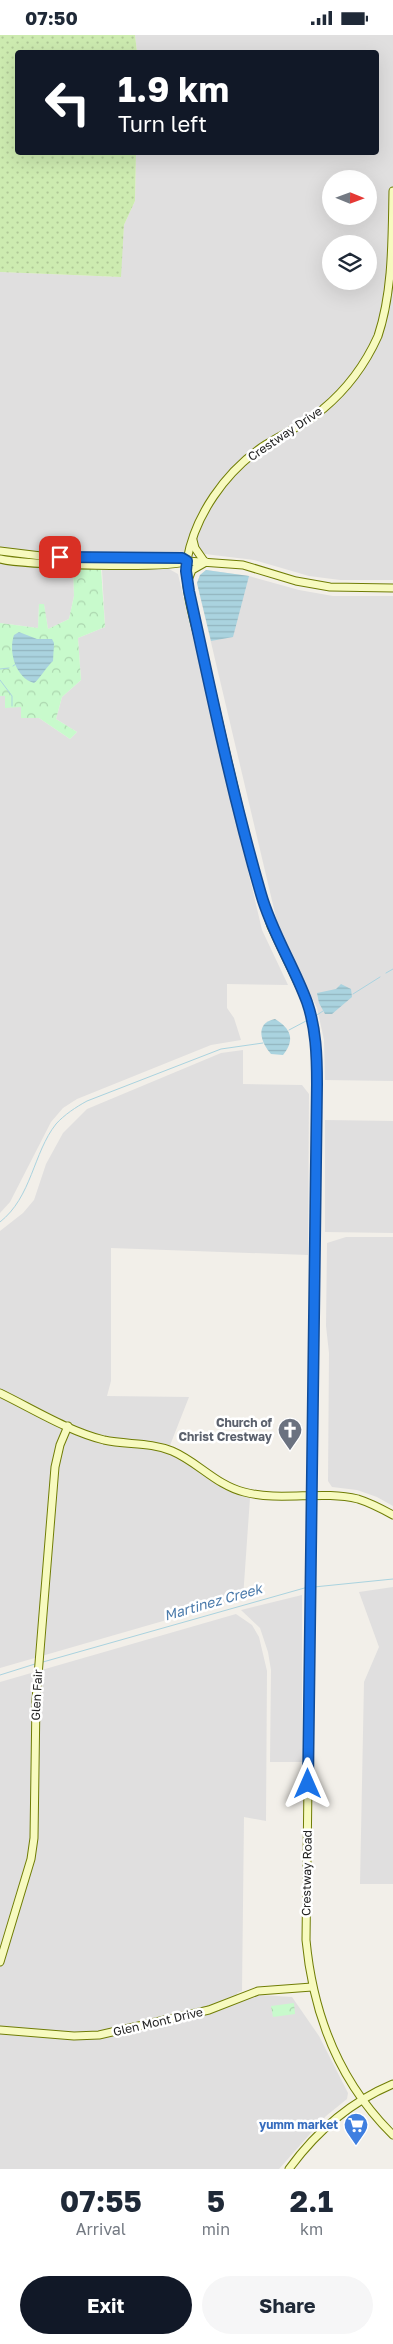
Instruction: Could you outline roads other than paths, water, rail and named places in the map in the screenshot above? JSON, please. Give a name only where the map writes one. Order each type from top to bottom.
[{"type":"main road","name":"Crestway Drive","points":[[187,561],[203,514],[212,499],[240,465],[262,447],[322,410],[350,382],[366,360],[378,336],[389,301],[392,262],[393,191]]},
{"type":"main road","points":[[173,558],[182,554],[193,539]]},
{"type":"main road","points":[[193,539],[195,548],[205,561]]},
{"type":"main road","points":[[0,551],[41,556],[182,558],[187,561]]},
{"type":"main road","points":[[0,559],[36,563],[181,564],[187,561],[205,561],[243,565],[296,581],[330,587],[393,588]]},
{"type":"main road","name":"Crestway Road","points":[[187,561],[187,584],[240,815],[261,895],[271,926],[307,1002],[315,1035],[317,1084],[306,1939],[312,1987],[331,2047],[349,2081],[393,2135]]},
{"type":"main road","points":[[187,584],[192,571],[205,561]]},
{"type":"main road","points":[[165,564],[178,567],[187,584]]},
{"type":"main road","points":[[0,1393],[68,1425],[104,1439],[152,1445],[171,1451],[188,1459],[223,1484],[244,1492],[357,1499],[378,1506],[393,1515]]},
{"type":"main road","name":"Glen Fair","points":[[0,1962],[33,1848],[36,1701],[55,1467],[60,1445],[68,1425]]},
{"type":"main road","name":"Glen Mont Drive","points":[[0,2030],[74,2036],[99,2035],[209,2010],[258,1991],[312,1987]]},
{"type":"main road","points":[[289,2169],[320,2131],[333,2119],[393,2084]]},
{"type":"water","points":[[206,570],[249,576],[233,637],[211,641],[197,583],[200,575]]},
{"type":"water","points":[[19,632],[37,639],[52,639],[54,643],[53,661],[34,683],[22,676],[15,663],[12,642],[14,635]]},
{"type":"water","points":[[341,984],[351,989],[352,997],[332,1014],[325,1014],[319,1003],[317,993],[336,989]]},
{"type":"water","points":[[275,1019],[290,1034],[289,1044],[283,1055],[271,1054],[262,1039],[261,1034],[264,1025],[268,1021]]},
{"type":"waterway","points":[[0,669],[9,668]]},
{"type":"waterway","points":[[0,680],[12,696],[12,706]]},
{"type":"waterway","points":[[386,973],[393,969]]},
{"type":"waterway","points":[[353,994],[380,977]]},
{"type":"waterway","points":[[317,1015],[323,1011]]},
{"type":"waterway","points":[[289,1030],[306,1021]]},
{"type":"waterway","points":[[0,1222],[11,1212],[19,1200],[48,1136],[66,1114],[87,1101],[221,1049],[263,1043]]},
{"type":"waterway","name":"Martinez Creek","points":[[314,1587],[393,1579]]},
{"type":"waterway","name":"Martinez Creek","points":[[43,1662],[308,1587]]},
{"type":"waterway","name":"Martinez Creek","points":[[0,1675],[35,1664]]},
{"type":"place","name":"Church of Christ Crestway","points":[[290,1451]]},
{"type":"place","name":"yumm market","points":[[356,2146]]}]
